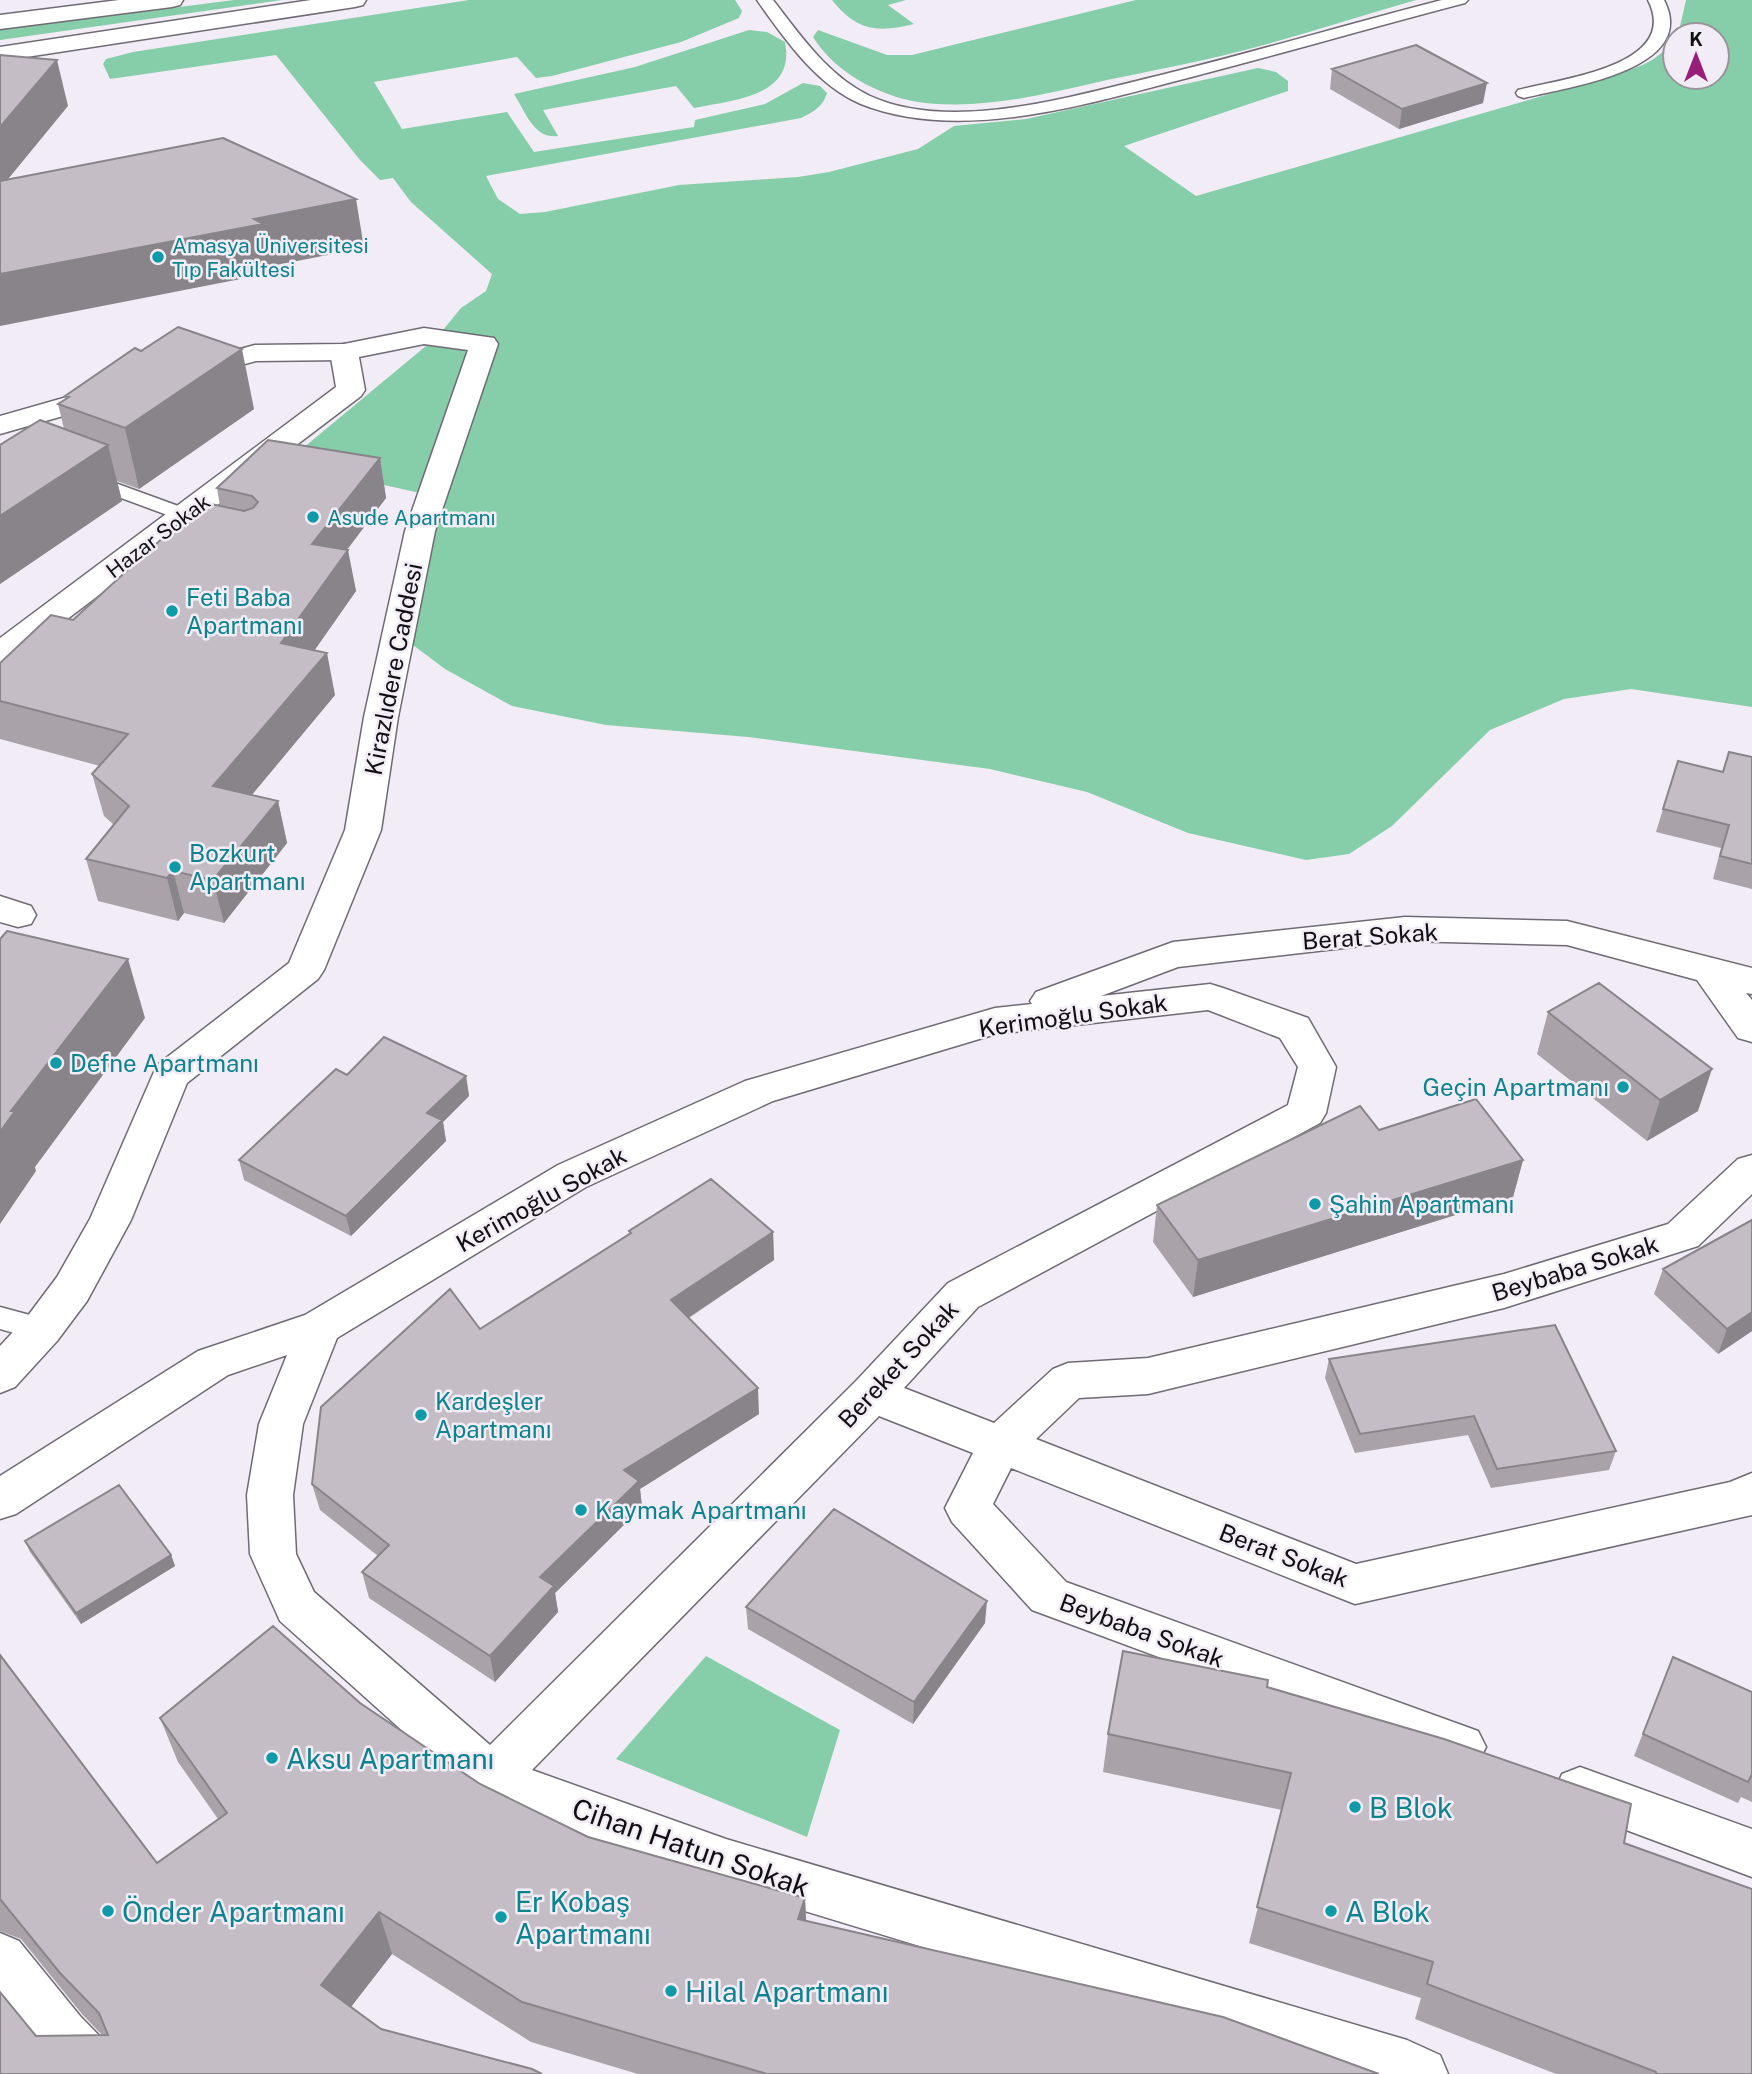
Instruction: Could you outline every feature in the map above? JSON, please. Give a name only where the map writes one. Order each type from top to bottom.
[{"type":"street","points":[[0,22],[172,0]]},
{"type":"street","points":[[0,54],[355,0]]},
{"type":"street","name":"Kirazlıdere Caddesi","points":[[0,425],[255,353],[344,352],[424,336],[484,344],[420,531],[381,717],[363,830],[305,970],[171,1074],[110,1220],[72,1289],[0,1376]]},
{"type":"street","name":"Hazar Sokak","points":[[0,654],[185,524],[351,390],[344,352]]},
{"type":"street","name":"Berat Sokak","points":[[995,1021],[1173,955],[1405,929],[1567,933],[1752,981]]},
{"type":"street","points":[[1712,972],[1752,1028]]},
{"type":"street","name":"Kerimoğlu Sokak","points":[[0,1500],[214,1363],[320,1326],[572,1176],[746,1096],[995,1021],[1210,997]]},
{"type":"street","name":"Bereket Sokak","points":[[491,1778],[872,1394],[963,1295],[1306,1113],[1317,1067],[1294,1028],[1210,997]]},
{"type":"street","name":"Beybaba Sokak","points":[[1752,1170],[1683,1235],[1504,1291],[1149,1376],[1068,1381],[1000,1445],[968,1508],[1049,1596],[1752,1853]]},
{"type":"street","name":"Cihan Hatun Sokak","points":[[320,1326],[281,1424],[270,1494],[273,1554],[297,1606],[491,1778],[726,1863],[1421,2074]]},
{"type":"street","name":"Berat Sokak","points":[[872,1394],[1355,1584],[1749,1498]]},
{"type":"street","points":[[0,1959],[61,2035],[100,2074]]},
{"type":"lane","points":[[765,0],[811,57],[845,89],[893,109],[930,115],[1022,110],[1078,99],[1212,68],[1460,0]]},
{"type":"lane","points":[[1524,93],[1622,65],[1645,55],[1659,40],[1663,23],[1656,0]]},
{"type":"lane","points":[[63,470],[185,524]]},
{"type":"lane","points":[[0,1318],[41,1329]]},
{"type":"green space","points":[[234,0],[282,0],[0,40],[0,30]]},
{"type":"green space","points":[[469,0],[735,0],[742,11],[739,18],[681,42],[552,76],[536,78],[517,57],[374,82],[402,129],[507,112],[534,152],[694,127],[695,120],[765,104],[803,83],[820,86],[827,93],[820,105],[801,118],[486,176],[498,199],[520,214],[545,212],[679,185],[798,177],[829,172],[918,149],[954,126],[1026,119],[1258,68],[1276,72],[1288,81],[1288,91],[1124,146],[1196,196],[1605,78],[1644,64],[1661,53],[1661,91],[1731,91],[1731,21],[1681,21],[1686,0],[1752,0],[1752,707],[1631,689],[1564,699],[1490,730],[1392,826],[1349,854],[1306,860],[1188,833],[1087,792],[990,769],[748,737],[606,725],[512,706],[445,669],[413,645],[413,575],[447,499],[285,463],[438,336],[461,308],[486,291],[492,274],[411,202],[393,178],[380,180],[360,160],[276,55],[110,79],[103,64],[106,59],[133,52]]},
{"type":"green space","points":[[832,0],[906,0],[888,5],[914,24],[878,29],[869,27],[850,18]]},
{"type":"green space","points":[[1136,0],[1416,0],[1221,56],[990,103],[918,102],[887,94],[845,71],[822,50],[813,37],[818,30],[887,55],[912,55]]},
{"type":"green space","points":[[749,30],[767,32],[785,42],[786,60],[781,74],[771,85],[743,98],[694,108],[676,86],[543,110],[558,136],[550,136],[537,129],[514,94],[635,67]]},
{"type":"green space","points":[[706,1656],[840,1730],[807,1837],[616,1759]]},
{"type":"building","points":[[1416,45],[1487,83],[1402,109],[1332,69]]},
{"type":"building","points":[[0,55],[57,60],[0,127]]},
{"type":"building","points":[[223,138],[356,199],[254,219],[263,224],[0,274],[0,181]]},
{"type":"building","points":[[178,327],[242,349],[125,428],[58,404],[69,397],[65,396],[135,348],[141,351]]},
{"type":"building","points":[[40,420],[108,445],[0,516],[0,445]]},
{"type":"building","points":[[268,440],[380,458],[312,544],[348,550],[281,643],[327,653],[213,786],[278,801],[213,880],[173,871],[167,878],[86,859],[129,806],[92,774],[128,734],[0,701],[0,663],[51,615],[73,620],[202,502],[244,511],[253,508],[258,502],[252,496],[217,488]]},
{"type":"building","points":[[1729,752],[1752,757],[1752,864],[1720,856],[1729,825],[1663,809],[1678,761],[1723,772]]},
{"type":"building","points":[[7,931],[128,959],[11,1111],[15,1111],[0,1132],[0,939]]},
{"type":"building","points":[[1599,983],[1712,1069],[1660,1100],[1548,1012]]},
{"type":"building","points":[[384,1037],[466,1076],[427,1113],[442,1120],[346,1216],[239,1160],[336,1069],[347,1075]]},
{"type":"building","points":[[1476,1099],[1523,1160],[1198,1260],[1157,1205],[1360,1106],[1379,1130]]},
{"type":"building","points":[[711,1179],[773,1232],[671,1300],[758,1388],[624,1470],[639,1481],[540,1577],[554,1586],[490,1656],[362,1572],[389,1545],[312,1484],[321,1407],[450,1289],[480,1329]]},
{"type":"building","points":[[1752,1220],[1752,1312],[1727,1329],[1663,1269]]},
{"type":"building","points":[[1555,1325],[1616,1451],[1497,1469],[1474,1416],[1360,1434],[1329,1359]]},
{"type":"building","points":[[119,1485],[171,1555],[76,1613],[25,1541]]},
{"type":"building","points":[[834,1509],[987,1601],[914,1702],[746,1607]]},
{"type":"building","points":[[273,1626],[360,1703],[480,1784],[588,1837],[805,1898],[798,1919],[1223,2017],[1379,2074],[767,2074],[522,2002],[379,1912],[321,1985],[381,2029],[532,2069],[542,2074],[0,2074],[0,1992],[36,2036],[108,2035],[99,2013],[60,1973],[0,1899],[0,1655],[157,1863],[227,1813],[160,1718]]},
{"type":"building","points":[[1123,1651],[1268,1680],[1267,1687],[1444,1739],[1631,1804],[1624,1843],[1752,1889],[1752,2074],[1656,2074],[1427,1984],[1433,1962],[1257,1907],[1291,1773],[1108,1734]]},
{"type":"building","points":[[1673,1657],[1752,1692],[1752,1777],[1748,1782],[1643,1734]]},
{"type":"place","name":"Amasya Üniversitesi Tıp Fakültesi","points":[[158,257]]},
{"type":"place","name":"Asude Apartmanı","points":[[313,517]]},
{"type":"place","name":"Feti Baba Apartmanı","points":[[172,611]]},
{"type":"place","name":"Bozkurt Apartmanı","points":[[175,867]]},
{"type":"place","name":"Defne Apartmanı","points":[[56,1063]]},
{"type":"place","name":"Geçin Apartmanı","points":[[1623,1087]]},
{"type":"place","name":"Şahin Apartmanı","points":[[1315,1204]]},
{"type":"place","name":"Kardeşler Apartmanı","points":[[421,1415]]},
{"type":"place","name":"Kaymak Apartmanı","points":[[581,1510]]},
{"type":"place","name":"Aksu Apartmanı","points":[[272,1758]]},
{"type":"place","name":"B Blok","points":[[1355,1807]]},
{"type":"place","name":"Önder Apartmanı","points":[[108,1911]]},
{"type":"place","name":"A Blok","points":[[1331,1911]]},
{"type":"place","name":"Er Kobaş Apartmanı","points":[[501,1917]]},
{"type":"place","name":"Hilal Apartmanı","points":[[671,1991]]}]
